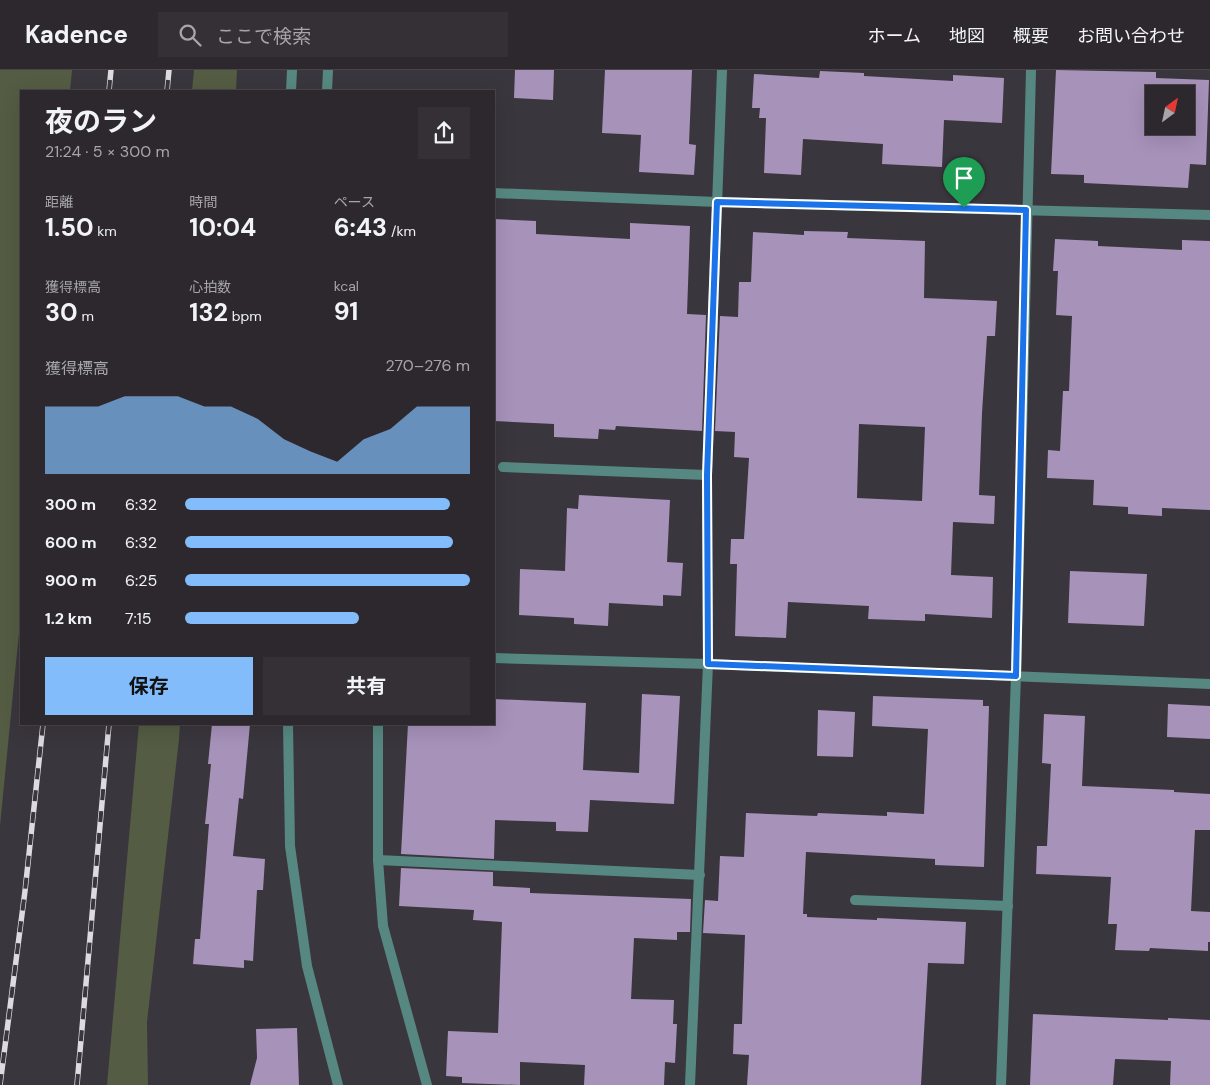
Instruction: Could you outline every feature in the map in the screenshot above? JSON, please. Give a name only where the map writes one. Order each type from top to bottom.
[{"type":"street","points":[[291,90],[292,70]]},
{"type":"street","points":[[327,90],[328,70]]},
{"type":"street","points":[[690,1085],[708,664],[707,475],[722,70]]},
{"type":"street","points":[[1001,1085],[1016,676],[1026,210],[1031,70]]},
{"type":"street","points":[[495,193],[717,202],[1210,215]]},
{"type":"street","points":[[503,468],[707,475]]},
{"type":"street","points":[[495,658],[708,664],[1210,684]]},
{"type":"street","points":[[288,725],[290,846],[307,966],[338,1085]]},
{"type":"street","points":[[378,725],[378,860],[383,926],[427,1085]]},
{"type":"street","points":[[378,860],[700,875]]},
{"type":"street","points":[[855,900],[1008,906]]},
{"type":"green space","points":[[0,70],[72,70],[70,90],[20,90],[20,622],[0,826]]},
{"type":"green space","points":[[194,70],[237,70],[236,90],[192,90]]},
{"type":"green space","points":[[139,725],[180,725],[147,1022],[148,1085],[107,1085]]},
{"type":"building","points":[[515,70],[554,70],[553,100],[514,98]]},
{"type":"building","points":[[605,70],[692,70],[689,144],[696,145],[694,175],[639,172],[641,135],[602,133]]},
{"type":"building","points":[[1056,70],[1156,72],[1156,78],[1209,80],[1206,165],[1190,164],[1188,188],[1084,183],[1084,175],[1051,174]]},
{"type":"building","points":[[820,71],[864,73],[864,76],[953,81],[953,75],[1004,78],[1002,123],[944,120],[942,167],[882,164],[883,144],[803,139],[801,175],[764,173],[766,118],[759,118],[760,108],[752,108],[754,74],[819,78]]},
{"type":"building","points":[[495,219],[536,221],[536,234],[630,239],[630,223],[690,226],[687,314],[706,315],[702,431],[616,426],[615,430],[599,429],[598,439],[554,437],[554,424],[495,421]]},
{"type":"building","points":[[804,231],[848,232],[847,238],[925,241],[924,298],[997,301],[995,336],[987,336],[979,495],[995,496],[994,524],[953,522],[951,575],[993,577],[992,618],[925,614],[925,621],[868,619],[869,606],[788,602],[786,638],[735,636],[737,564],[730,564],[731,539],[744,539],[749,458],[734,457],[735,432],[715,431],[720,316],[738,317],[739,282],[751,282],[753,232],[804,235]],"holes":[[[859,424],[925,427],[922,501],[857,498]]]},
{"type":"building","points":[[1055,239],[1098,241],[1098,246],[1182,250],[1182,240],[1210,241],[1210,510],[1162,508],[1162,516],[1128,514],[1128,507],[1093,505],[1094,480],[1047,478],[1048,450],[1060,451],[1063,391],[1069,391],[1072,316],[1056,315],[1058,271],[1053,271]]},
{"type":"building","points":[[579,495],[670,500],[667,562],[683,563],[681,596],[663,595],[663,606],[609,603],[608,626],[574,624],[574,618],[519,615],[520,569],[565,571],[567,508],[578,509]]},
{"type":"building","points":[[1070,571],[1147,574],[1144,626],[1068,623]]},
{"type":"building","points":[[642,694],[680,696],[674,804],[590,800],[588,832],[556,831],[556,822],[495,820],[494,859],[401,854],[408,725],[495,725],[495,699],[586,703],[583,770],[639,773]]},
{"type":"building","points":[[873,696],[983,700],[983,706],[989,706],[984,867],[935,865],[935,859],[806,852],[803,914],[807,914],[807,917],[966,922],[964,964],[928,963],[921,1085],[747,1085],[749,1055],[733,1054],[734,1024],[742,1024],[745,935],[703,933],[705,900],[718,901],[720,856],[744,857],[746,813],[817,816],[818,813],[887,816],[887,812],[924,814],[928,729],[872,726]]},
{"type":"building","points":[[1168,704],[1210,706],[1210,739],[1167,737]]},
{"type":"building","points":[[818,710],[855,712],[853,757],[817,756]]},
{"type":"building","points":[[1044,714],[1085,716],[1082,786],[1174,790],[1174,792],[1210,794],[1210,830],[1195,830],[1191,911],[1210,912],[1210,942],[1208,942],[1208,951],[1150,948],[1149,951],[1115,950],[1117,924],[1108,924],[1111,877],[1036,874],[1037,846],[1047,846],[1051,764],[1042,763]]},
{"type":"building","points":[[212,725],[250,725],[243,799],[239,798],[233,856],[265,859],[263,890],[257,890],[253,961],[244,960],[244,968],[193,964],[195,939],[200,939],[209,824],[205,824],[211,764],[208,764]]},
{"type":"building","points":[[401,868],[493,872],[493,886],[530,888],[530,893],[691,899],[690,932],[677,932],[677,940],[634,938],[631,999],[674,1000],[673,1024],[677,1024],[675,1063],[665,1062],[664,1085],[584,1085],[585,1065],[520,1062],[520,1085],[462,1083],[462,1077],[446,1076],[448,1031],[498,1033],[502,922],[473,920],[474,910],[399,906]]},
{"type":"building","points":[[1033,1014],[1210,1020],[1210,1085],[1170,1085],[1171,1061],[1115,1059],[1113,1085],[1030,1085]]},
{"type":"building","points":[[297,1028],[299,1085],[250,1085],[257,1058],[256,1029]]},
{"type":"railway","points":[[109,90],[111,70]]},
{"type":"railway","points":[[167,90],[169,70]]},
{"type":"railway","points":[[0,1085],[25,891],[43,725]]},
{"type":"railway","points":[[77,1085],[109,725]]},
{"type":"route","points":[[717,202],[964,208],[1026,210],[1016,676],[708,664],[707,475],[717,202]]}]
